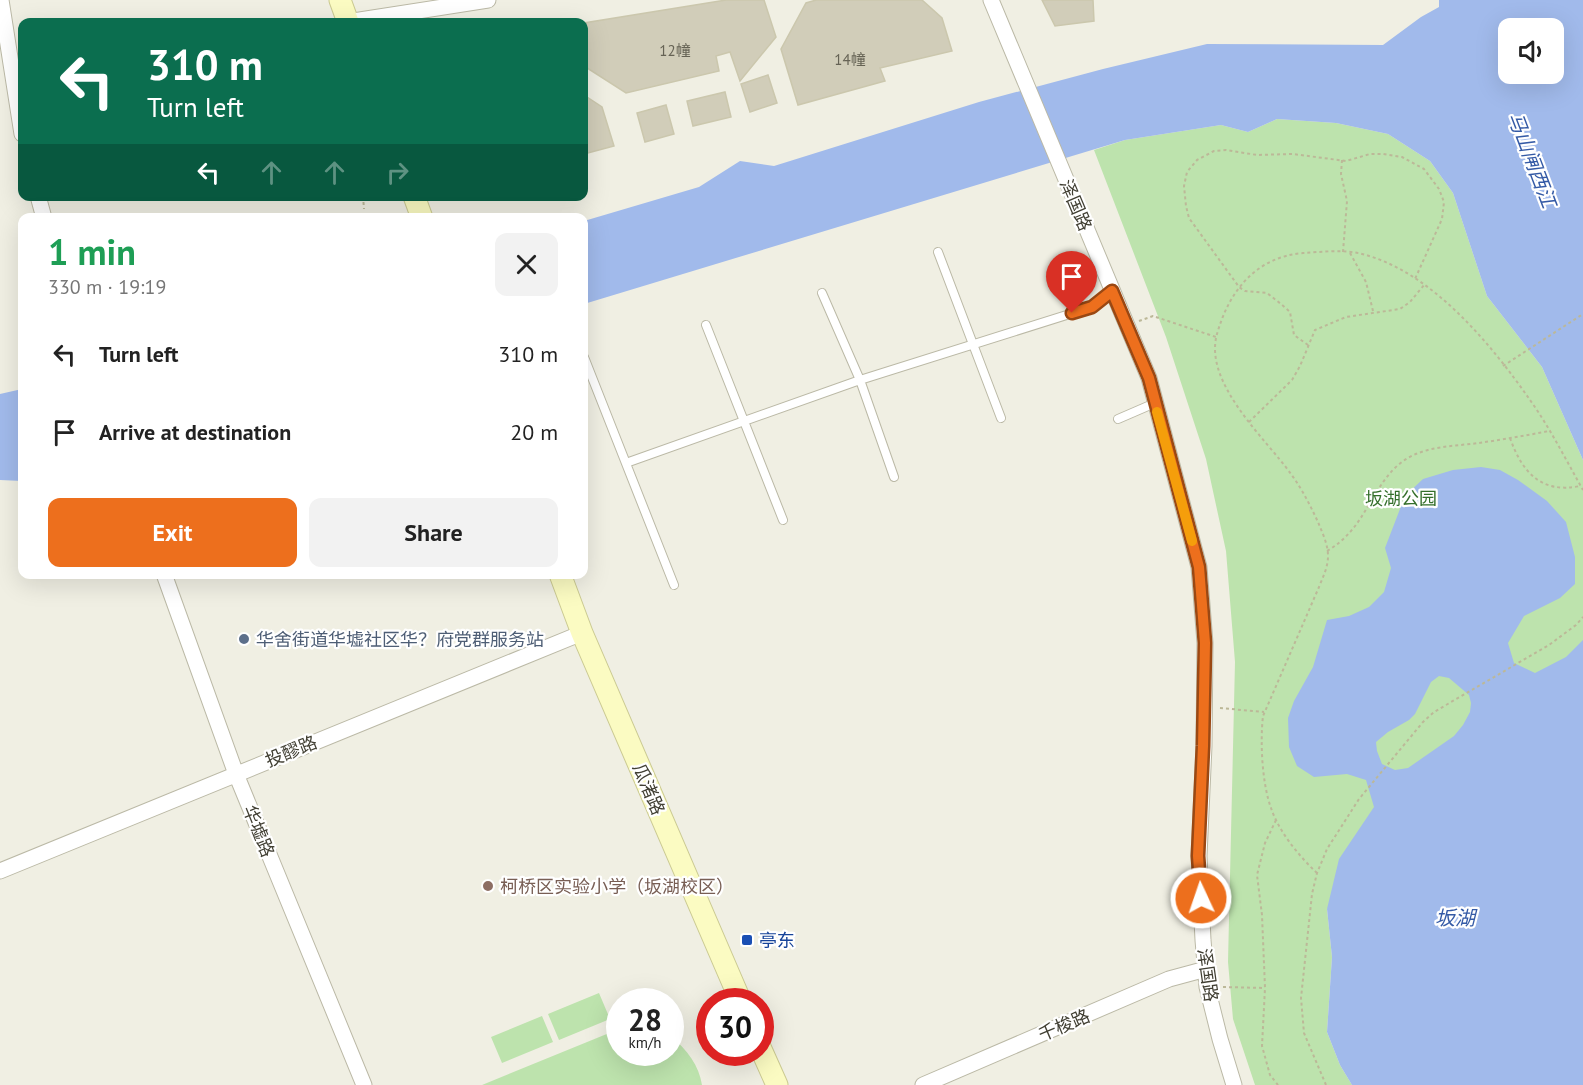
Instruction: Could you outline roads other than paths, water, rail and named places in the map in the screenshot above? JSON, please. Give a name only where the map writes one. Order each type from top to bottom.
[{"type":"street","points":[[2,0],[18,108]]},
{"type":"street","points":[[340,0],[347,18]]},
{"type":"street","points":[[373,18],[488,0]]},
{"type":"street","name":"泽国路","points":[[991,0],[1149,378],[1199,567],[1205,643],[1198,856],[1208,987],[1234,1085]]},
{"type":"street","name":"华墟路","points":[[166,579],[236,774],[364,1085]]},
{"type":"street","name":"瓜渚路","points":[[562,579],[582,633],[735,988]]},
{"type":"street","name":"投醪路","points":[[0,871],[582,633]]},
{"type":"street","name":"千梭路","points":[[923,1085],[1169,979],[1206,969]]},
{"type":"street","points":[[768,1066],[777,1085]]},
{"type":"lane","points":[[938,252],[1001,417]]},
{"type":"lane","points":[[626,463],[860,380],[1092,307],[1112,291]]},
{"type":"lane","points":[[822,294],[860,380],[894,477]]},
{"type":"lane","points":[[706,326],[783,520]]},
{"type":"lane","points":[[588,367],[674,585]]},
{"type":"lane","points":[[1118,419],[1155,403]]},
{"type":"water","name":"马山闸西江","points":[[1439,0],[1583,0],[1583,460],[1542,367],[1487,296],[1453,193],[1430,161],[1388,134],[1336,123],[1277,119],[1248,132],[1221,125],[1125,140],[588,303],[588,220],[699,187],[740,161],[774,166],[979,102],[1207,44],[1383,45],[1421,17],[1439,7]]},
{"type":"water","points":[[18,390],[18,481],[0,480],[0,394]]},
{"type":"water","name":"坂湖","points":[[1481,467],[1500,470],[1518,480],[1547,501],[1566,522],[1575,557],[1575,584],[1560,598],[1524,616],[1508,643],[1514,663],[1535,673],[1566,657],[1583,640],[1583,1085],[1352,1085],[1340,1065],[1327,1032],[1332,957],[1327,909],[1339,859],[1374,807],[1366,780],[1347,774],[1314,777],[1297,766],[1289,747],[1288,718],[1294,701],[1313,667],[1327,620],[1349,616],[1369,607],[1384,592],[1391,568],[1385,548],[1405,496],[1423,479],[1453,470]],"holes":[[[1439,676],[1449,678],[1469,695],[1470,712],[1463,725],[1454,736],[1408,768],[1395,770],[1382,764],[1376,742],[1415,714],[1431,682]]]},
{"type":"place","name":"华舍街道华墟社区华？府党群服务站","points":[[244,639]]},
{"type":"place","name":"柯桥区实验小学（坂湖校区）","points":[[488,886]]},
{"type":"place","name":"亭东","points":[[747,940]]},
{"type":"park label","name":"坂湖公园","points":[[1401,498]]}]
